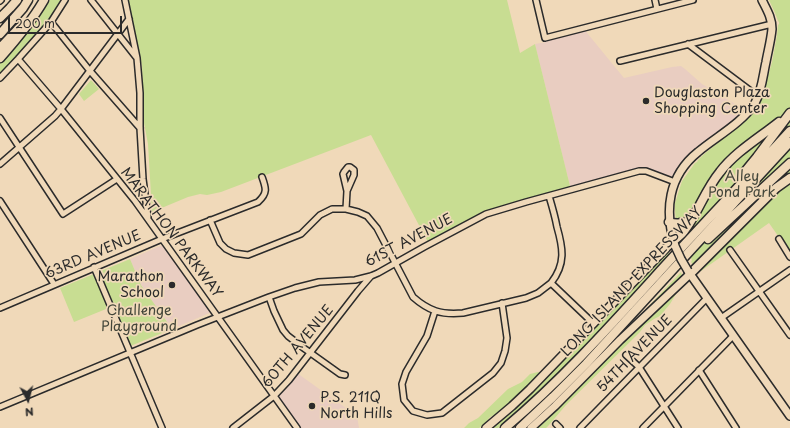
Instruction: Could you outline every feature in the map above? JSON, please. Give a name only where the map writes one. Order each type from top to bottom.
[{"type":"highway","points":[[0,18],[17,0]]},
{"type":"highway","points":[[0,34],[28,0]]},
{"type":"highway","points":[[0,48],[42,0]]},
{"type":"highway","points":[[0,58],[24,30],[37,11],[42,0]]},
{"type":"highway","points":[[674,244],[692,219],[713,181],[721,170],[739,153],[790,113]]},
{"type":"highway","points":[[664,267],[748,169],[790,113]]},
{"type":"highway","name":"LONG ISLAND EXPRESSWAY","points":[[505,428],[526,410],[611,325],[790,131]]},
{"type":"highway","name":"LONG ISLAND EXPRESSWAY","points":[[520,428],[586,364],[790,142]]},
{"type":"highway","points":[[670,274],[790,163]]},
{"type":"highway","points":[[689,273],[776,188],[790,178]]},
{"type":"highway","points":[[754,209],[778,190],[790,183]]},
{"type":"highway","points":[[669,222],[677,224],[685,223],[692,219]]},
{"type":"main road","points":[[762,0],[772,24],[772,34],[758,96],[754,104],[745,115],[727,131],[697,152],[680,172],[671,195],[669,205],[669,222],[674,244],[689,273],[790,416]]},
{"type":"main road","points":[[486,428],[526,393],[674,244]]},
{"type":"main road","points":[[531,428],[689,273]]},
{"type":"street","points":[[0,78],[51,22],[65,0]]},
{"type":"street","points":[[91,0],[137,58]]},
{"type":"street","points":[[125,0],[137,58],[140,93],[140,128],[148,218]]},
{"type":"street","points":[[536,0],[545,38],[692,0]]},
{"type":"street","points":[[655,0],[657,9]]},
{"type":"street","points":[[0,164],[55,116],[129,19]]},
{"type":"street","points":[[51,22],[90,71],[140,128]]},
{"type":"street","points":[[620,60],[772,24]]},
{"type":"street","points":[[688,44],[758,96]]},
{"type":"street","name":"MARATHON PARKWAY","points":[[18,59],[61,109],[148,218],[297,428]]},
{"type":"street","points":[[0,118],[63,214],[117,179]]},
{"type":"street","name":"61ST AVENUE","points":[[0,407],[218,316],[269,297],[319,282],[355,280],[371,276],[486,214],[639,171],[649,172],[675,182]]},
{"type":"street","name":"63RD AVENUE","points":[[0,308],[162,239],[258,202],[263,197],[265,192],[265,185],[262,176]]},
{"type":"street","points":[[346,209],[347,191]]},
{"type":"street","points":[[135,201],[145,194]]},
{"type":"street","points":[[210,220],[220,243],[226,249],[234,253],[248,255],[301,234],[320,215],[332,209],[346,209],[358,212],[367,216],[372,221],[413,297],[422,305],[435,311],[452,314],[533,295],[551,284],[559,269],[563,250],[549,196]]},
{"type":"street","points":[[0,201],[54,284]]},
{"type":"street","points":[[779,239],[790,257]]},
{"type":"street","points":[[730,250],[790,335]]},
{"type":"street","points":[[94,267],[162,428]]},
{"type":"street","points":[[721,318],[790,270]]},
{"type":"street","name":"60TH AVENUE","points":[[234,428],[274,396],[294,374],[371,276]]},
{"type":"street","points":[[355,280],[358,291]]},
{"type":"street","points":[[551,284],[594,324]]},
{"type":"street","points":[[269,297],[283,330],[288,336],[340,374],[345,375]]},
{"type":"street","name":"54TH AVENUE","points":[[580,428],[707,298]]},
{"type":"street","points":[[435,311],[427,336],[406,372],[402,384],[404,400],[413,411],[427,415],[442,413],[493,373],[501,363],[507,338],[502,303]]},
{"type":"street","points":[[643,428],[733,336]]},
{"type":"street","points":[[626,355],[639,367],[678,428]]},
{"type":"street","points":[[699,370],[736,428]]},
{"type":"shaded area","name":"Douglaston Plaza Shopping Center","points":[[583,28],[624,78],[681,66],[702,84],[745,110],[728,126],[698,146],[675,182],[646,171],[571,190],[535,44],[546,42],[545,38]]},
{"type":"shaded area","points":[[165,244],[214,311],[172,329],[141,285],[130,259]]},
{"type":"shaded area","name":"P.S. 211Q North Hills","points":[[297,373],[357,416],[359,428],[297,428],[275,396]]},
{"type":"green space","points":[[50,0],[63,0],[42,30],[0,74],[0,63],[27,32]]},
{"type":"green space","points":[[128,0],[507,0],[520,53],[535,44],[571,190],[482,214],[429,244],[371,135],[221,192],[188,197],[152,212],[148,144],[144,123],[142,66]]},
{"type":"green space","name":"Alley Pond Park","points":[[769,0],[790,0],[790,253],[769,223],[701,271],[691,262],[692,260],[682,242],[681,243],[681,239],[677,231],[675,203],[682,181],[695,163],[752,115],[760,104],[772,62],[779,24]]},
{"type":"green space","points":[[91,80],[99,89],[84,101],[79,94]]},
{"type":"green space","points":[[669,252],[670,255],[605,326],[548,384],[498,428],[492,428],[527,398]]},
{"type":"green space","name":"Challenge Playground","points":[[130,259],[141,285],[172,329],[128,347],[111,307],[74,322],[60,288]]},
{"type":"green space","points":[[681,272],[682,278],[648,309],[648,307]]},
{"type":"green space","points":[[674,293],[676,294],[670,304],[660,316],[645,325],[640,332],[566,405],[546,428],[536,428],[630,335]]},
{"type":"green space","points":[[538,372],[541,373],[534,382],[503,411],[490,417],[484,425],[479,428],[464,428],[478,418],[508,389],[522,382],[530,374]]},
{"type":"place","name":"Douglaston Plaza Shopping Center","points":[[646,101]]},
{"type":"place","name":"Marathon School","points":[[172,285]]},
{"type":"place","name":"P.S. 211Q North Hills","points":[[312,406]]}]
